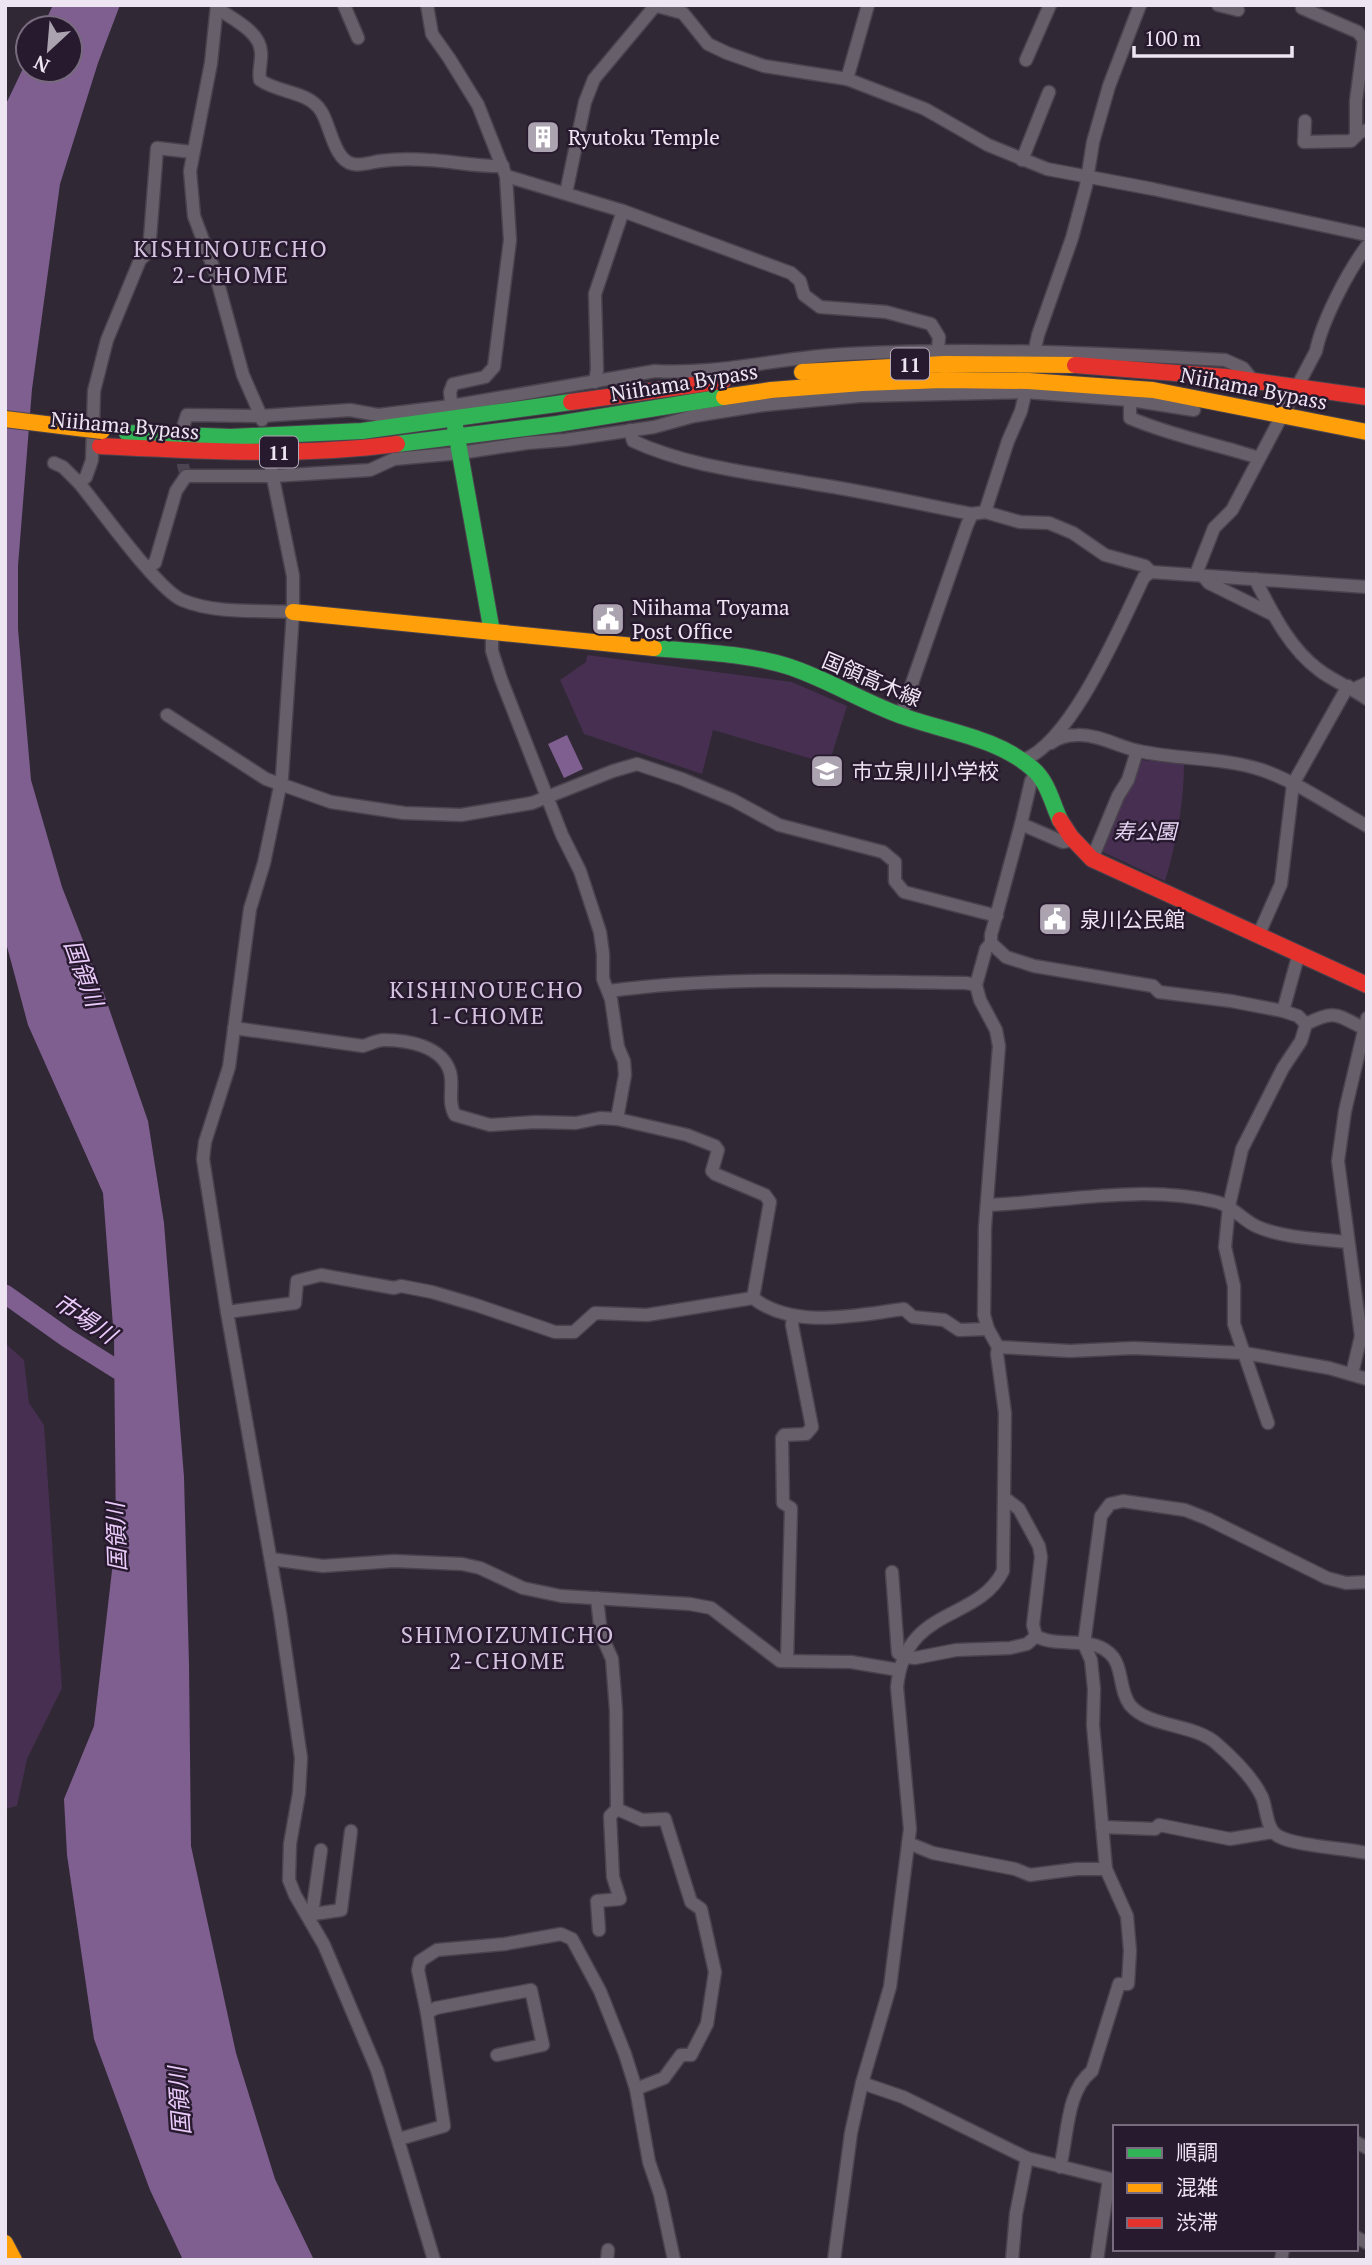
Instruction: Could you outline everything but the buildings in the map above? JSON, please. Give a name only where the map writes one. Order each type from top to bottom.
[{"type":"main road","name":"Niihama Bypass","points":[[5,435],[101,439],[362,431],[452,413],[773,374],[1034,357],[1252,378],[1367,397]]},
{"type":"main road","name":"Niihama Bypass","points":[[5,419],[101,439],[229,453],[459,446],[771,390],[944,380],[1027,387],[1153,390],[1367,432]]},
{"type":"main road","points":[[452,413],[492,632]]},
{"type":"main road","name":"国領高木線","points":[[293,612],[736,656],[773,662],[901,715],[1004,749],[1037,772],[1046,784],[1060,821],[1073,840],[1092,859],[1367,985]]},
{"type":"main road","points":[[5,2243],[14,2260]]},
{"type":"street","points":[[344,5],[358,38]]},
{"type":"street","points":[[427,5],[432,34],[478,105],[504,171],[510,240],[494,367],[485,377],[453,384],[450,392],[452,413]]},
{"type":"street","points":[[847,79],[868,5]]},
{"type":"street","points":[[1026,60],[1037,49],[1040,15],[1050,5]]},
{"type":"street","points":[[901,715],[1021,411],[1034,357],[1072,238],[1093,142],[1109,86],[1140,5]]},
{"type":"street","points":[[1218,5],[1238,10]]},
{"type":"street","points":[[1303,5],[1302,8],[1358,32],[1364,40],[1360,67],[1364,74],[1356,101],[1361,133],[1350,141],[1304,142],[1306,121]]},
{"type":"street","points":[[566,193],[585,102],[594,79],[654,6],[686,9],[708,44],[726,53],[764,66],[847,79],[925,108],[988,145],[1047,169],[1166,191],[1367,236]]},
{"type":"street","points":[[217,7],[254,34],[261,50],[258,71],[260,80],[281,92],[313,102],[321,111],[333,142],[344,159],[353,164],[384,160],[429,160],[487,166],[504,171],[623,211],[790,273],[800,281],[804,295],[820,307],[886,312],[931,324],[939,337],[939,351]]},
{"type":"street","points":[[217,7],[211,63],[192,152],[190,172],[194,216],[215,272],[243,375],[261,418]]},
{"type":"street","points":[[1022,160],[1049,92]]},
{"type":"street","points":[[79,483],[86,477],[92,460],[94,391],[107,340],[140,260],[149,251],[157,148],[192,152]]},
{"type":"street","points":[[595,382],[595,294],[623,211]]},
{"type":"street","points":[[1199,575],[1214,528],[1233,510],[1316,351],[1319,335],[1358,258],[1367,246]]},
{"type":"street","points":[[184,424],[187,415],[261,418],[350,410],[378,415],[452,413],[655,371],[686,373],[822,356],[939,351],[1034,357]]},
{"type":"street","points":[[147,567],[155,563],[176,491],[186,476],[370,470],[394,459],[459,446],[630,430],[753,407],[860,396],[1027,387],[1217,414],[1234,405]]},
{"type":"street","points":[[1130,400],[1130,418],[1259,458]]},
{"type":"street","points":[[630,430],[633,442],[653,450],[733,470],[1020,522],[1049,523],[1073,533],[1105,555],[1145,566],[1151,572]]},
{"type":"street","points":[[54,463],[63,467],[79,483],[172,595],[190,603],[221,609],[293,612]]},
{"type":"street","points":[[272,472],[293,576],[281,785],[264,863],[250,909],[229,1067],[205,1142],[203,1159],[271,1559],[301,1758],[299,1793],[288,1867],[295,1895],[324,1945],[377,2070],[434,2260]]},
{"type":"street","points":[[1044,748],[1098,673],[1144,577],[1151,572],[1367,587]]},
{"type":"street","points":[[1199,575],[1209,583],[1273,615]]},
{"type":"street","points":[[1255,579],[1273,615],[1297,650],[1320,671],[1367,699]]},
{"type":"street","points":[[492,632],[492,651],[500,678],[592,903],[603,954],[603,979],[609,991],[618,1047],[624,1061],[625,1075],[617,1119]]},
{"type":"street","points":[[1259,934],[1281,884],[1293,784],[1351,688],[1367,683]]},
{"type":"street","points":[[167,715],[267,779],[281,785],[331,802],[404,813],[461,815],[521,805],[637,764],[733,800],[779,825],[883,852],[895,862],[895,881],[904,892],[997,916]]},
{"type":"street","points":[[1023,760],[1035,756],[1060,737],[1079,734],[1168,757],[1229,762],[1262,770],[1293,784],[1367,827]]},
{"type":"street","points":[[1092,859],[1118,796],[1128,780],[1137,751]]},
{"type":"street","points":[[834,2260],[850,2133],[890,1987],[910,1829],[897,1686],[899,1670],[911,1642],[925,1629],[980,1595],[998,1581],[1003,1571],[1005,1413],[998,1347],[984,1315],[987,1205],[999,1046],[996,1030],[980,1000],[976,985],[986,949],[991,943],[1031,780],[1037,772]]},
{"type":"street","points":[[1021,824],[1063,842],[1073,840]]},
{"type":"street","points":[[991,943],[1006,957],[1034,966],[1153,986],[1159,992],[1231,1001],[1283,1012],[1298,1016],[1306,1024]]},
{"type":"street","points":[[1283,1012],[1298,953]]},
{"type":"street","points":[[609,991],[662,984],[790,980],[976,985]]},
{"type":"street","points":[[1268,1423],[1234,1324],[1234,1286],[1226,1247],[1229,1206],[1242,1149],[1283,1068],[1301,1041],[1306,1024],[1325,1014],[1366,1026],[1345,1111],[1338,1161],[1348,1242],[1361,1291],[1361,1336],[1352,1374]]},
{"type":"street","points":[[234,1028],[363,1046],[383,1040],[434,1050],[446,1061],[451,1074],[451,1109],[455,1115],[490,1125],[617,1119],[687,1135],[715,1146],[718,1150],[712,1171],[765,1195],[770,1202],[753,1298]]},
{"type":"street","points":[[987,1205],[1028,1204],[1111,1194],[1170,1196],[1229,1206],[1257,1227],[1300,1237],[1348,1242]]},
{"type":"street","points":[[227,1312],[295,1303],[297,1281],[321,1275],[432,1292],[555,1332],[574,1332],[595,1313],[647,1315],[753,1298],[763,1306],[793,1316],[836,1317],[904,1309],[913,1317],[944,1320],[959,1330],[988,1329]]},
{"type":"street","points":[[787,1661],[791,1508],[783,1503],[782,1438],[784,1435],[806,1434],[812,1427],[792,1325],[793,1316]]},
{"type":"street","points":[[998,1347],[1070,1351],[1134,1348],[1244,1353],[1367,1379]]},
{"type":"street","points":[[1006,1499],[1019,1509],[1039,1546],[1041,1557],[1033,1625],[1036,1636],[1045,1641],[1106,1649],[1115,1658],[1123,1694],[1132,1707],[1155,1720],[1200,1732],[1224,1751],[1262,1796],[1273,1832]]},
{"type":"street","points":[[1060,2167],[1074,2095],[1084,2078],[1092,2071],[1119,1984],[1128,1984],[1130,1951],[1127,1916],[1106,1870],[1093,1725],[1094,1689],[1091,1660],[1084,1644],[1101,1516],[1110,1504],[1123,1501],[1185,1510],[1326,1578],[1346,1583],[1367,1582]]},
{"type":"street","points":[[271,1559],[324,1566],[394,1561],[462,1563],[480,1568],[523,1588],[561,1596],[690,1604],[710,1608],[773,1657],[787,1661],[851,1662],[899,1670]]},
{"type":"street","points":[[892,1572],[898,1653],[905,1657],[915,1658],[956,1650],[1010,1648],[1027,1644],[1036,1636]]},
{"type":"street","points":[[597,1598],[601,1634],[612,1660],[616,1710],[617,1809],[610,1816],[613,1877],[620,1899],[597,1901],[599,1930]]},
{"type":"street","points":[[617,1809],[642,1820],[665,1819],[691,1902],[701,1909],[715,1972],[707,2024],[691,2055],[681,2055],[664,2078],[636,2089]]},
{"type":"street","points":[[1102,1828],[1155,1829],[1159,1825],[1230,1839],[1273,1832],[1290,1840],[1367,1853]]},
{"type":"street","points":[[309,1915],[341,1910],[351,1831]]},
{"type":"street","points":[[908,1843],[933,1853],[1004,1866],[1030,1875],[1077,1869],[1106,1870]]},
{"type":"street","points":[[309,1915],[321,1850]]},
{"type":"street","points":[[399,2139],[444,2126],[418,1970],[420,1961],[437,1950],[505,1944],[561,1934],[572,1939],[600,1992],[625,2054],[636,2089],[649,2162],[660,2194],[674,2260]]},
{"type":"street","points":[[427,2013],[436,2008],[531,1990],[543,2045],[497,2054]]},
{"type":"street","points":[[862,2083],[903,2097],[1027,2158],[1112,2180],[1097,2260]]},
{"type":"street","points":[[1012,2260],[1016,2214],[1027,2158]]},
{"type":"green space","points":[[587,655],[792,682],[847,706],[829,764],[713,730],[702,774],[584,734],[560,680],[586,662]]},
{"type":"green space","name":"寿公園","points":[[1141,760],[1184,764],[1179,824],[1165,881],[1103,852],[1135,763]]},
{"type":"green space","points":[[5,1343],[24,1360],[29,1403],[44,1425],[62,1688],[27,1759],[17,1806],[5,1809]]},
{"type":"water","name":"国領川","points":[[53,5],[120,5],[98,63],[60,184],[32,389],[18,566],[18,629],[31,780],[62,887],[104,994],[148,1121],[164,1223],[184,1477],[191,1846],[236,2053],[275,2179],[314,2260],[183,2260],[150,2190],[94,2039],[67,1855],[64,1799],[94,1726],[116,1536],[114,1339],[103,1193],[28,1025],[5,939],[5,106],[16,84],[84,84],[84,14],[49,14]]},
{"type":"water","points":[[567,735],[583,769],[564,778],[548,744]]},
{"type":"waterway","name":"市場川","points":[[5,1294],[67,1338],[134,1380]]},
{"type":"tunnel","points":[[184,446],[183,465],[186,476]]},
{"type":"traffic: fast","points":[[397,444],[557,424],[724,397]]},
{"type":"traffic: fast","points":[[127,433],[231,437],[362,431],[571,402]]},
{"type":"traffic: fast","points":[[455,426],[492,632]]},
{"type":"traffic: fast","points":[[654,648],[738,656],[787,666],[890,711],[988,743],[1019,758],[1038,774],[1060,820]]},
{"type":"traffic: slow","points":[[802,372],[944,364],[1075,365]]},
{"type":"traffic: slow","points":[[724,397],[771,390],[862,383],[1028,381],[1153,390],[1367,432]]},
{"type":"traffic: slow","points":[[5,419],[102,431]]},
{"type":"traffic: slow","points":[[293,612],[654,648]]},
{"type":"traffic: slow","points":[[5,2243],[14,2260]]},
{"type":"traffic: jam","points":[[1075,365],[1226,377],[1367,397]]},
{"type":"traffic: jam","points":[[571,402],[723,381]]},
{"type":"traffic: jam","points":[[100,446],[286,452],[397,444]]},
{"type":"traffic: jam","points":[[1060,820],[1071,837],[1092,859],[1367,985]]},
{"type":"place","name":"Ryutoku Temple","points":[[543,137]]},
{"type":"place","name":"Niihama Toyama Post Office","points":[[608,619]]},
{"type":"place","name":"市立泉川小学校","points":[[827,771]]},
{"type":"place","name":"泉川公民館","points":[[1055,919]]},
{"type":"district","name":"KISHINOUECHO 2-CHOME","points":[[231,261]]},
{"type":"district","name":"KISHINOUECHO 1-CHOME","points":[[487,1002]]},
{"type":"district","name":"SHIMOIZUMICHO 2-CHOME","points":[[508,1647]]}]
